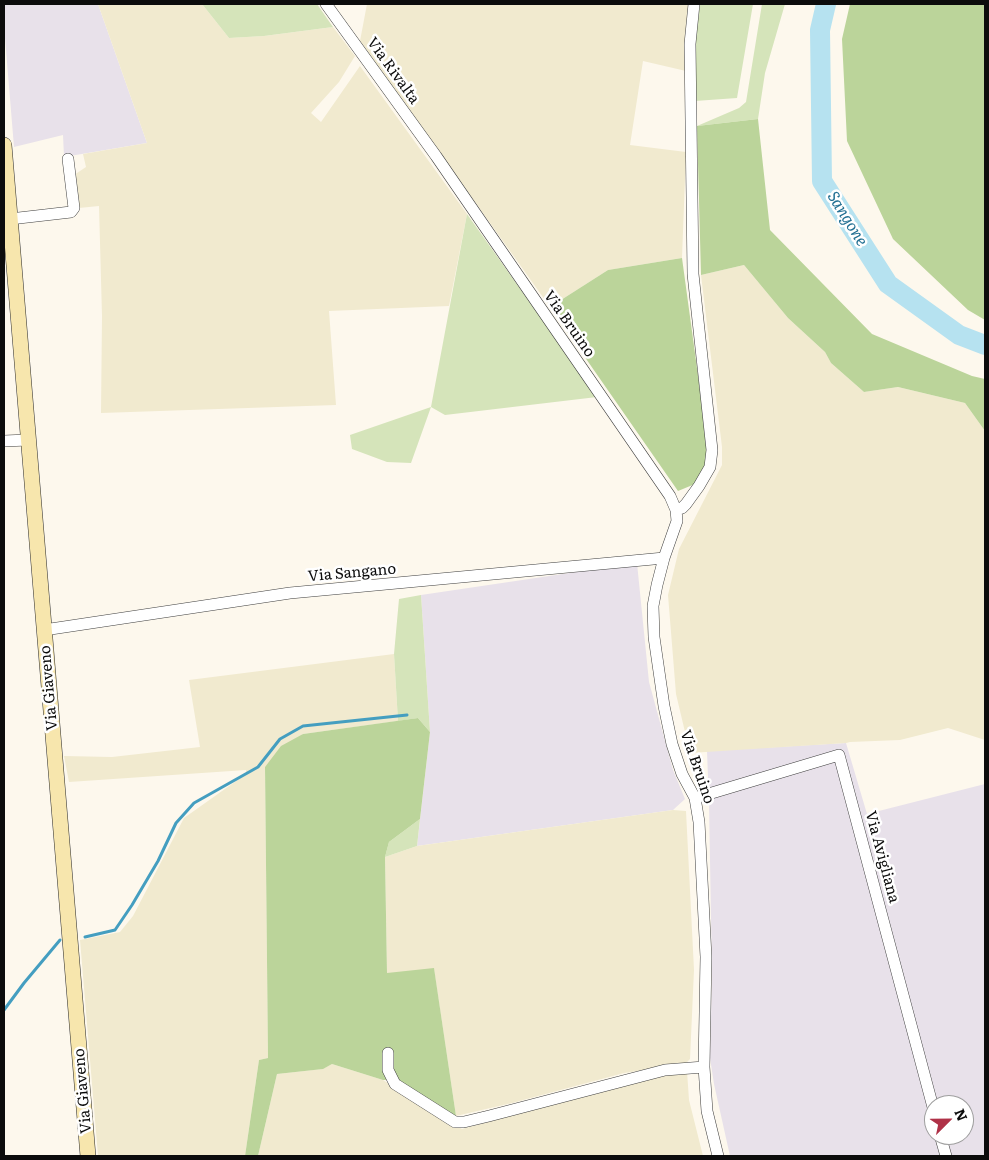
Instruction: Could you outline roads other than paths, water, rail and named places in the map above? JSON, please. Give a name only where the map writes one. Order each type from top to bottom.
[{"type":"main road","name":"Via Giaveno","points":[[4,145],[88,1156]]},
{"type":"street","name":"Via Rivalta","points":[[326,4],[436,156]]},
{"type":"street","points":[[676,510],[686,504],[699,486],[710,466],[712,450],[693,274],[690,44],[694,4]]},
{"type":"street","name":"Via Bruino","points":[[436,156],[664,488],[676,510],[677,521],[664,558],[653,606],[654,637],[664,706],[672,744],[682,774],[695,798],[699,822],[706,957],[704,1068],[708,1111],[718,1156]]},
{"type":"street","points":[[10,219],[71,212],[74,208],[68,159]]},
{"type":"street","points":[[4,441],[28,440]]},
{"type":"street","name":"Via Sangano","points":[[44,630],[290,594],[664,558]]},
{"type":"street","name":"Via Avigliana","points":[[695,798],[839,755],[930,1095]]},
{"type":"street","points":[[388,1053],[388,1070],[395,1084],[455,1122],[464,1122],[489,1116],[665,1070],[704,1068]]},
{"type":"waterway","name":"Sangone","points":[[826,4],[820,30],[822,181],[888,284],[959,335],[985,345]]},
{"type":"waterway","points":[[85,937],[115,930],[158,861],[176,823],[194,803],[258,767],[280,739],[303,726],[407,715]]},
{"type":"waterway","points":[[4,1010],[60,940]]}]
